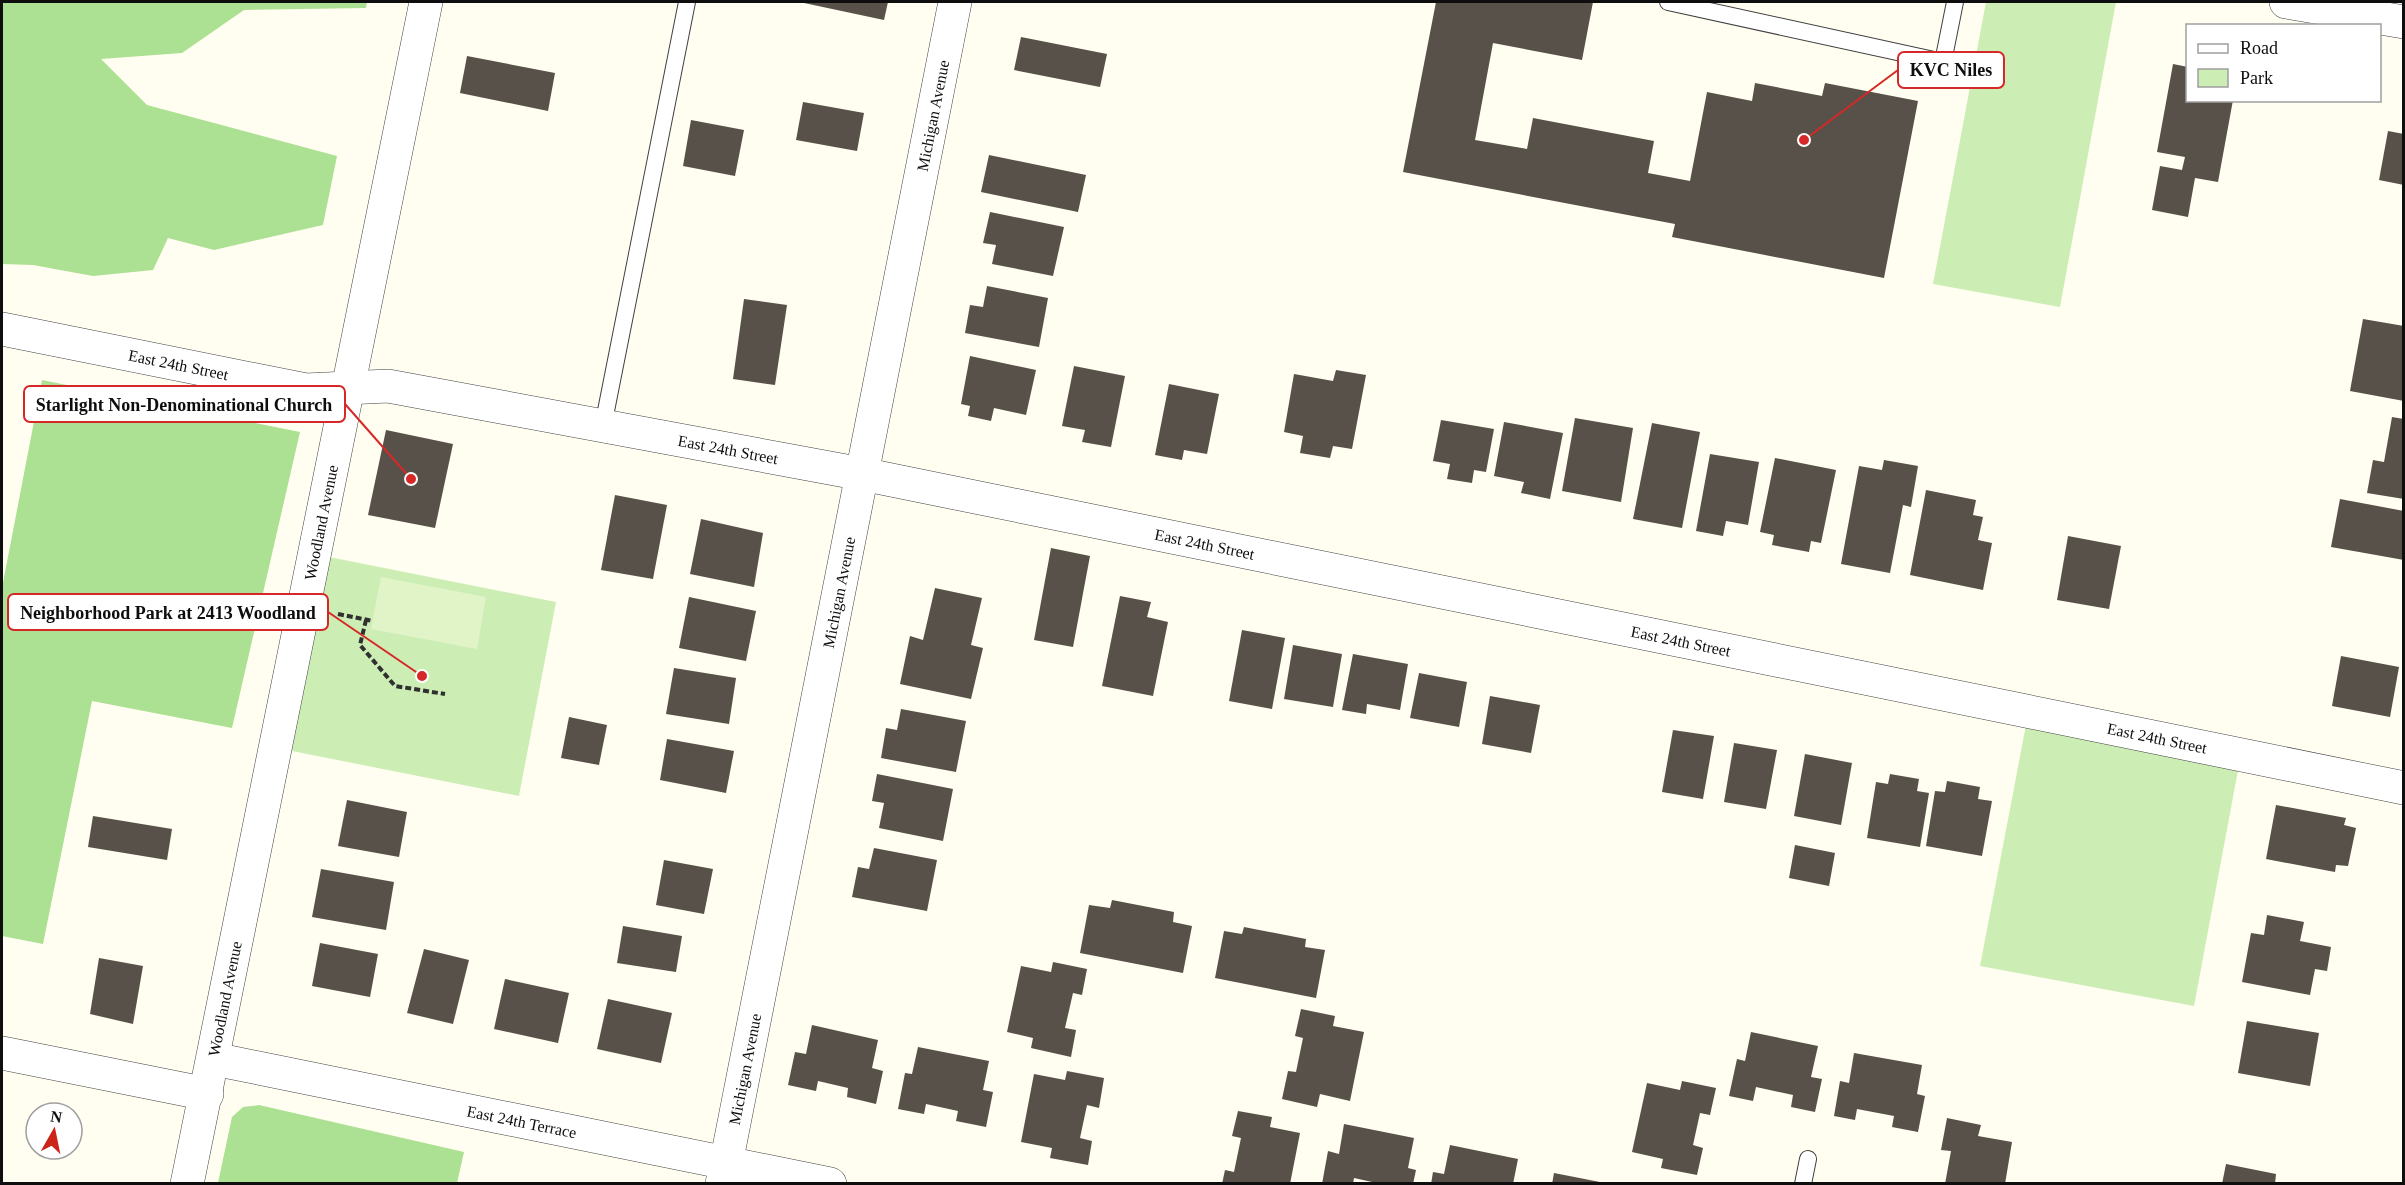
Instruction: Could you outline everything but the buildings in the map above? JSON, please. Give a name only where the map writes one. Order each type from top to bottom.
[{"type":"street","name":"Woodland Avenue","points":[[187,1184],[426,2]]},
{"type":"street","name":"Michigan Avenue","points":[[724,1173],[955,2]]},
{"type":"street","points":[[2286,2],[2403,22]]},
{"type":"street","name":"East 24th Street","points":[[2,328],[306,390],[388,386],[862,474],[2403,788]]},
{"type":"street","points":[[2,1053],[207,1094]]},
{"type":"street","name":"East 24th Terrace","points":[[214,1059],[724,1173],[830,1184]]},
{"type":"lane","points":[[603,426],[687,2]]},
{"type":"lane","points":[[1668,2],[1943,63],[1955,2]]},
{"type":"lane","points":[[1803,1184],[1808,1159]]},
{"type":"path","points":[[335,614],[373,621]]},
{"type":"path","points":[[366,620],[360,645],[395,686],[445,694]]},
{"type":"green space","points":[[2,2],[367,2],[366,8],[244,10],[182,53],[101,59],[147,105],[337,156],[323,225],[214,250],[168,238],[153,270],[93,276],[33,265],[2,264]]},
{"type":"green space","points":[[1986,2],[2116,2],[2060,307],[1933,284]]},
{"type":"green space","points":[[42,380],[300,432],[232,728],[92,701],[43,944],[2,936],[2,588]]},
{"type":"green space","points":[[324,556],[556,602],[519,796],[287,750]]},
{"type":"green space","points":[[381,577],[486,597],[477,649],[371,629]]},
{"type":"green space","points":[[2026,725],[2239,765],[2194,1006],[1980,966]]},
{"type":"green space","points":[[259,1105],[464,1152],[457,1183],[218,1183],[232,1117],[243,1107]]},
{"type":"place","name":"KVC Niles","points":[[1804,140]]},
{"type":"place","name":"Starlight Non-Denominational Church","points":[[411,479]]},
{"type":"place","name":"Neighborhood Park at 2413 Woodland","points":[[422,676]]}]
